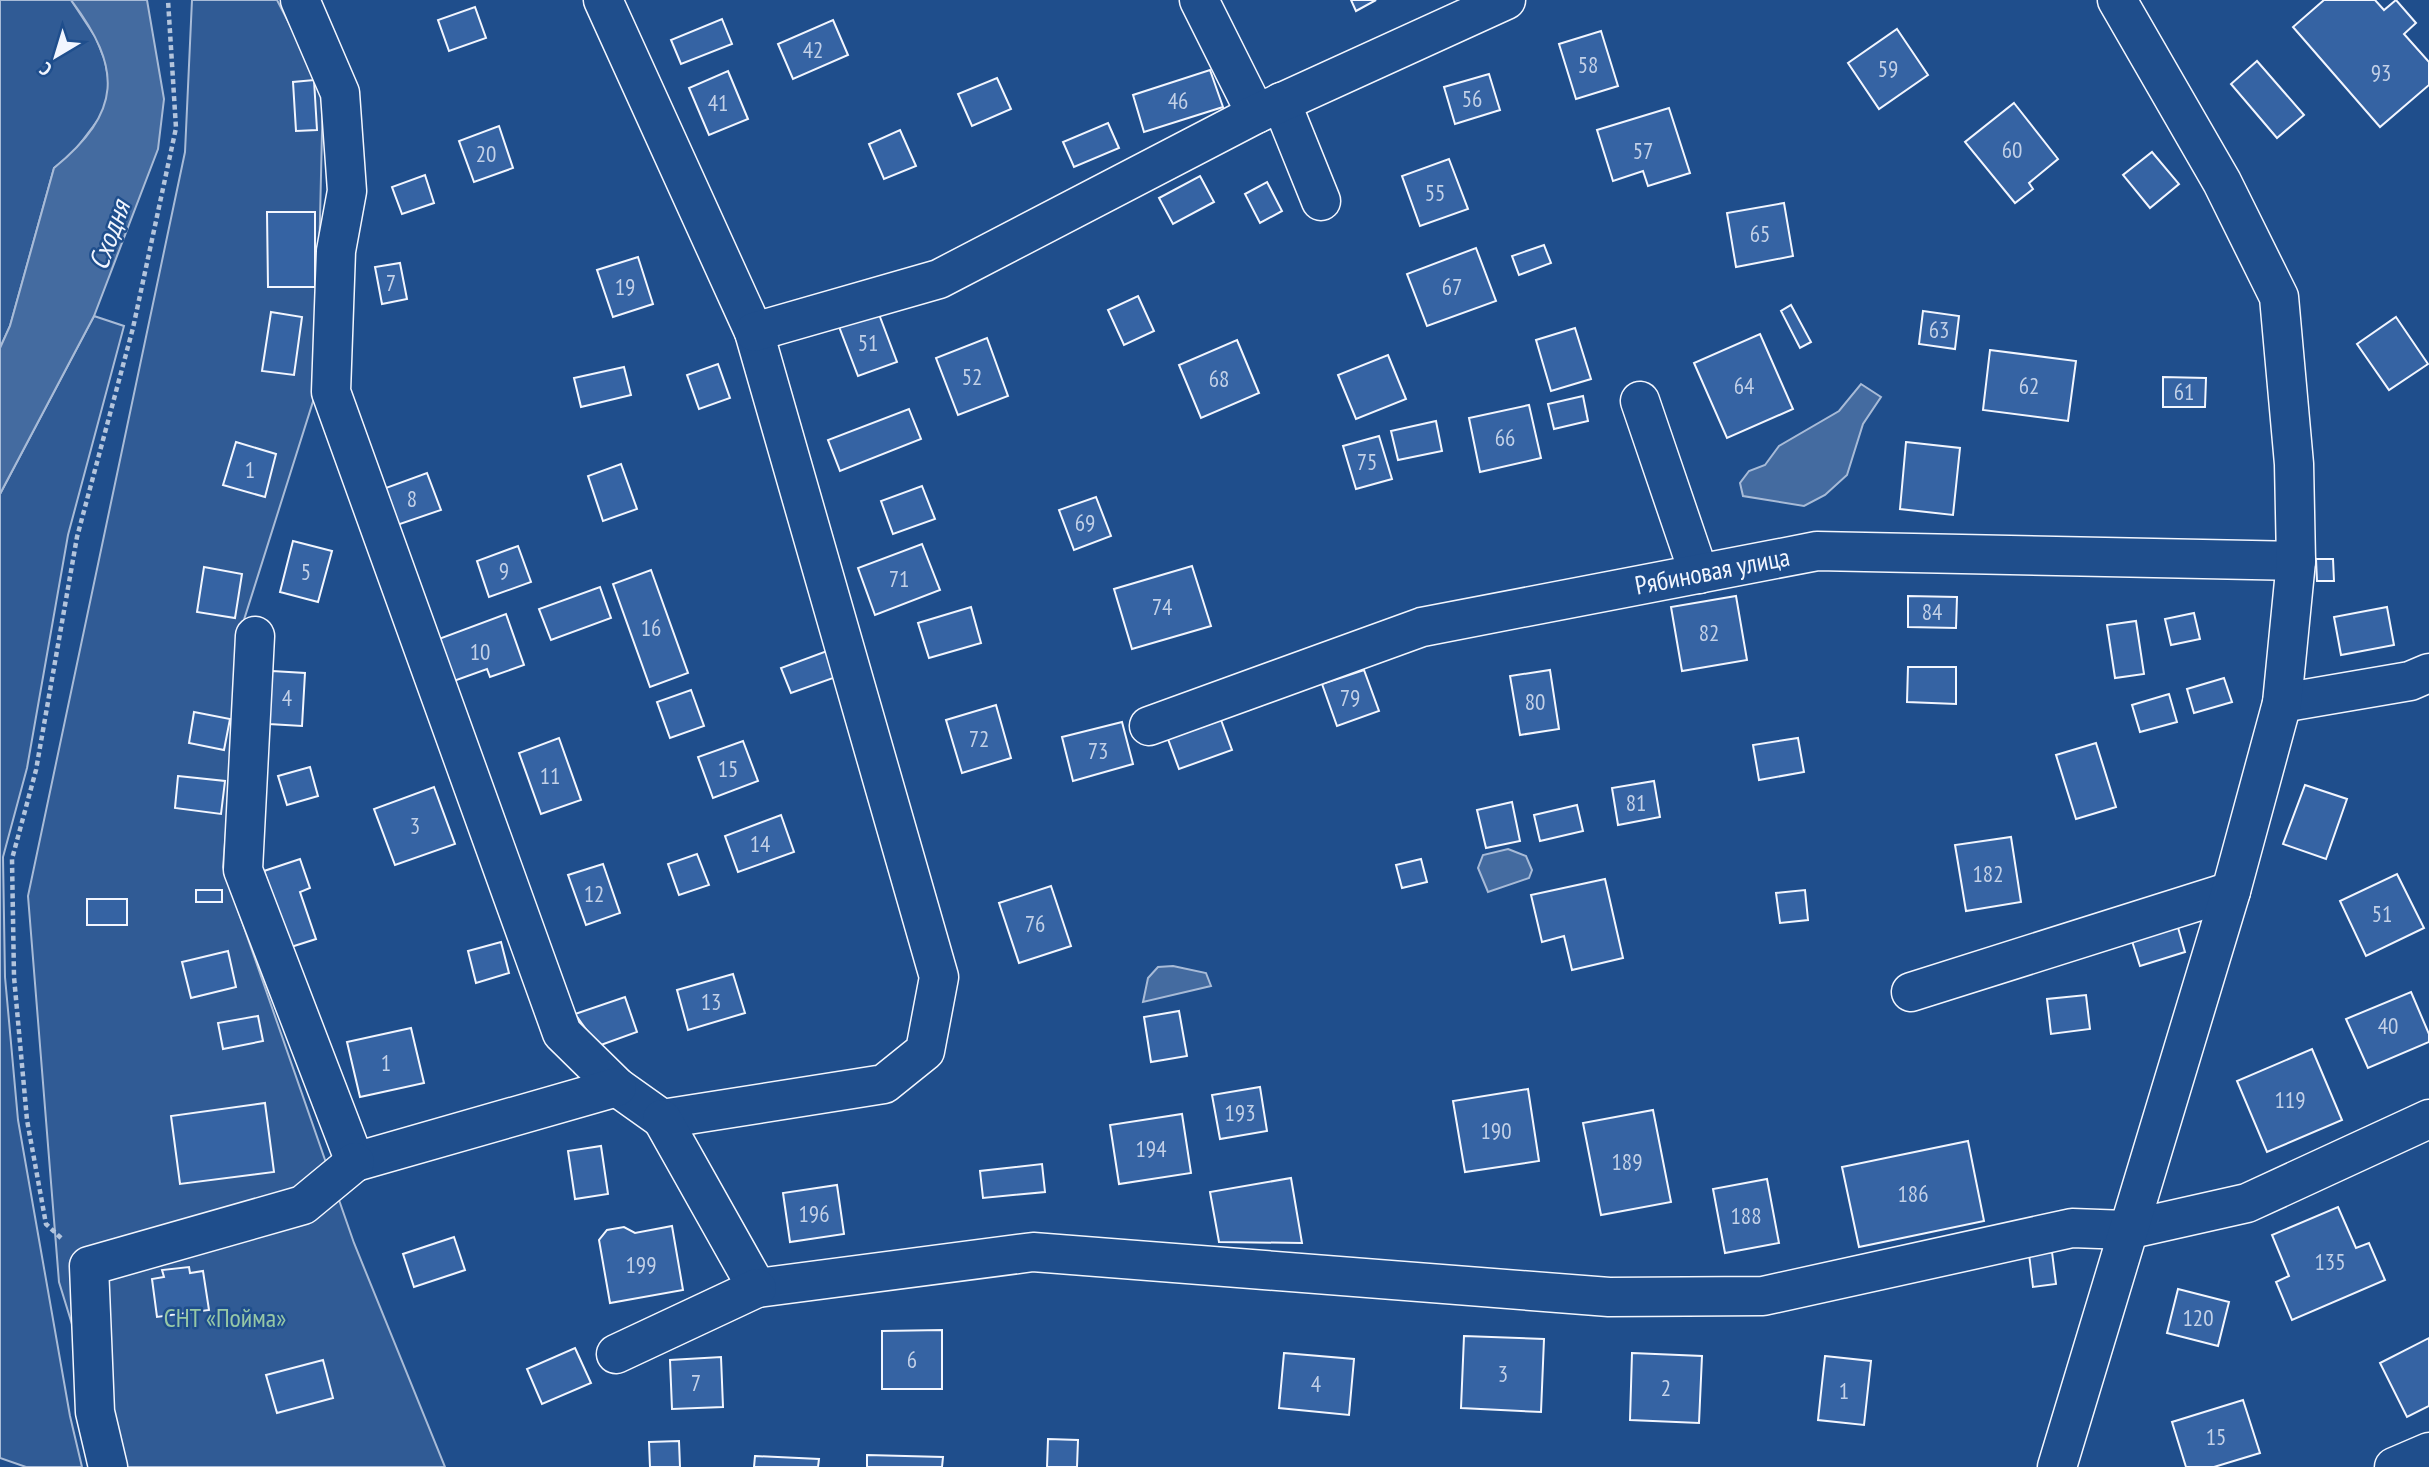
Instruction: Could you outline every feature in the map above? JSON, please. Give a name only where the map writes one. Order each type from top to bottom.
[{"type":"street","points":[[300,0],[340,93],[347,191],[336,251],[331,392],[562,1033],[617,1087],[662,1119],[757,1288]]},
{"type":"street","points":[[603,0],[754,332],[939,977],[925,1051],[884,1084],[662,1119]]},
{"type":"street","points":[[1199,0],[1268,108],[1321,201]]},
{"type":"street","points":[[754,332],[939,279],[1268,108],[1506,0]]},
{"type":"street","points":[[2057,1467],[2231,891],[2282,703],[2295,561],[2294,464],[2279,297],[2222,182],[2117,0]]},
{"type":"street","points":[[1640,401],[1699,573]]},
{"type":"street","name":"Рябиновая улица","points":[[1149,726],[1422,627],[1817,551],[2295,561]]},
{"type":"street","points":[[255,636],[243,870],[355,1162]]},
{"type":"street","points":[[2282,703],[2410,681],[2429,673]]},
{"type":"street","points":[[1911,992],[2231,891]]},
{"type":"street","points":[[108,1467],[95,1412],[89,1266],[303,1205],[355,1162],[617,1087]]},
{"type":"street","points":[[616,1354],[757,1288],[1033,1252],[1609,1297],[1763,1296],[2071,1228],[2127,1230],[2247,1203],[2429,1119]]},
{"type":"street","points":[[2394,1467],[2429,1452]]},
{"type":"path","points":[[89,1266],[46,1224],[26,1107],[15,977],[12,859],[36,770],[77,537],[133,328],[176,128],[168,0]]},
{"type":"shaded area","points":[[0,0],[71,0],[96,38],[105,61],[110,88],[104,112],[73,153],[54,168],[10,326],[0,348]]},
{"type":"shaded area","name":"СНТ «Пойма»","points":[[192,0],[277,0],[323,89],[316,392],[243,623],[223,867],[354,1243],[445,1467],[116,1467],[59,1282],[28,896],[185,152]]},
{"type":"shaded area","points":[[94,316],[124,326],[68,535],[27,768],[3,857],[5,977],[18,1120],[70,1416],[82,1467],[26,1467],[0,1458],[0,494]]},
{"type":"water","name":"Сходня","points":[[71,0],[147,0],[164,99],[158,149],[94,316],[0,494],[0,348],[10,326],[54,168],[93,128],[103,108],[108,89],[100,47]]},
{"type":"water","points":[[1861,384],[1881,397],[1863,424],[1847,475],[1825,495],[1804,506],[1743,496],[1740,483],[1749,471],[1765,465],[1779,446],[1839,411]]},
{"type":"water","points":[[1508,849],[1526,856],[1532,870],[1529,878],[1488,892],[1478,868],[1483,855]]},
{"type":"water","points":[[1173,966],[1206,973],[1211,986],[1143,1002],[1148,978],[1158,967]]},
{"type":"building","points":[[1351,0],[1376,0],[1356,11]]},
{"type":"building","points":[[2324,0],[2375,0],[2384,10],[2396,0],[2416,23],[2404,34],[2429,62],[2429,85],[2380,127],[2293,27]]},
{"type":"building","points":[[475,7],[486,38],[449,51],[438,20]]},
{"type":"building","points":[[722,19],[732,44],[681,64],[671,40]]},
{"type":"building","points":[[833,20],[848,55],[793,79],[778,44]]},
{"type":"building","points":[[1897,29],[1928,75],[1879,109],[1848,63]]},
{"type":"building","points":[[1601,31],[1618,86],[1576,99],[1559,44]]},
{"type":"building","points":[[2257,61],[2304,115],[2277,138],[2231,84]]},
{"type":"building","points":[[1210,70],[1223,107],[1144,132],[1133,95]]},
{"type":"building","points":[[728,71],[748,119],[709,135],[689,88]]},
{"type":"building","points":[[1489,74],[1500,110],[1455,124],[1444,87]]},
{"type":"building","points":[[997,78],[1011,109],[972,126],[958,94]]},
{"type":"building","points":[[314,80],[317,130],[296,131],[293,82]]},
{"type":"building","points":[[2014,103],[2058,159],[2029,183],[2033,189],[2015,203],[1965,142]]},
{"type":"building","points":[[1669,108],[1690,173],[1648,186],[1643,171],[1613,181],[1597,130]]},
{"type":"building","points":[[1108,123],[1119,148],[1074,167],[1063,142]]},
{"type":"building","points":[[499,126],[513,168],[474,182],[459,141]]},
{"type":"building","points":[[900,130],[916,166],[884,179],[869,144]]},
{"type":"building","points":[[2152,152],[2179,184],[2150,208],[2123,175]]},
{"type":"building","points":[[1449,159],[1468,209],[1420,226],[1402,176]]},
{"type":"building","points":[[425,175],[434,203],[402,214],[392,187]]},
{"type":"building","points":[[1200,176],[1214,202],[1173,224],[1159,198]]},
{"type":"building","points":[[1267,182],[1282,211],[1260,223],[1245,194]]},
{"type":"building","points":[[1784,203],[1793,256],[1736,267],[1727,213]]},
{"type":"building","points":[[267,212],[315,212],[315,287],[268,287]]},
{"type":"building","points":[[1544,245],[1551,263],[1519,275],[1512,256]]},
{"type":"building","points":[[1476,248],[1496,301],[1427,326],[1407,274]]},
{"type":"building","points":[[638,257],[653,304],[613,317],[597,270]]},
{"type":"building","points":[[400,263],[407,299],[382,304],[375,267]]},
{"type":"building","points":[[1138,296],[1154,331],[1124,345],[1108,310]]},
{"type":"building","points":[[1791,305],[1811,342],[1800,348],[1781,311]]},
{"type":"building","points":[[877,309],[897,362],[858,376],[838,324]]},
{"type":"building","points":[[1923,311],[1959,316],[1955,349],[1919,344]]},
{"type":"building","points":[[271,312],[302,317],[294,375],[262,371]]},
{"type":"building","points":[[2396,317],[2428,364],[2389,390],[2357,344]]},
{"type":"building","points":[[1575,328],[1591,379],[1551,391],[1536,340]]},
{"type":"building","points":[[1760,334],[1793,409],[1727,438],[1694,363]]},
{"type":"building","points":[[987,338],[1008,396],[958,415],[936,358]]},
{"type":"building","points":[[1237,340],[1259,393],[1201,418],[1179,365]]},
{"type":"building","points":[[1990,350],[2076,361],[2068,421],[1983,410]]},
{"type":"building","points":[[1388,355],[1406,399],[1356,419],[1338,375]]},
{"type":"building","points":[[718,364],[730,398],[699,409],[687,375]]},
{"type":"building","points":[[624,367],[631,395],[581,407],[574,378]]},
{"type":"building","points":[[2163,377],[2206,378],[2205,407],[2163,407]]},
{"type":"building","points":[[1583,396],[1588,421],[1554,429],[1548,404]]},
{"type":"building","points":[[1529,405],[1541,458],[1480,472],[1469,418]]},
{"type":"building","points":[[909,409],[921,439],[840,471],[828,440]]},
{"type":"building","points":[[1436,421],[1442,451],[1398,460],[1391,431]]},
{"type":"building","points":[[1379,436],[1392,479],[1356,489],[1343,446]]},
{"type":"building","points":[[236,442],[276,454],[265,497],[223,485]]},
{"type":"building","points":[[1906,442],[1960,448],[1953,515],[1900,509]]},
{"type":"building","points":[[621,464],[637,509],[603,521],[588,476]]},
{"type":"building","points":[[427,473],[441,510],[397,525],[383,489]]},
{"type":"building","points":[[922,486],[935,519],[893,534],[881,501]]},
{"type":"building","points":[[1096,497],[1111,536],[1074,550],[1059,510]]},
{"type":"building","points":[[293,541],[332,551],[318,602],[280,592]]},
{"type":"building","points":[[922,544],[940,590],[875,615],[858,568]]},
{"type":"building","points":[[518,546],[531,582],[489,597],[477,561]]},
{"type":"building","points":[[2316,559],[2333,559],[2334,581],[2317,581]]},
{"type":"building","points":[[1192,566],[1211,626],[1132,649],[1114,589]]},
{"type":"building","points":[[204,567],[242,574],[235,618],[197,612]]},
{"type":"building","points":[[651,570],[688,673],[650,687],[613,584]]},
{"type":"building","points":[[600,587],[611,618],[551,640],[539,609]]},
{"type":"building","points":[[1736,596],[1747,660],[1682,671],[1671,607]]},
{"type":"building","points":[[1908,596],[1957,597],[1956,628],[1908,627]]},
{"type":"building","points":[[971,607],[981,643],[929,658],[918,623]]},
{"type":"building","points":[[2387,607],[2394,645],[2341,655],[2334,617]]},
{"type":"building","points":[[2194,613],[2200,639],[2171,645],[2165,619]]},
{"type":"building","points":[[506,614],[524,665],[490,677],[487,669],[451,682],[436,640]]},
{"type":"building","points":[[2136,621],[2144,674],[2115,678],[2107,625]]},
{"type":"building","points":[[827,651],[836,677],[791,693],[781,668]]},
{"type":"building","points":[[1908,667],[1956,667],[1956,704],[1907,702]]},
{"type":"building","points":[[1364,670],[1379,711],[1337,726],[1322,684]]},
{"type":"building","points":[[1550,670],[1559,729],[1520,735],[1510,676]]},
{"type":"building","points":[[272,671],[305,673],[302,726],[269,724]]},
{"type":"building","points":[[2224,678],[2232,702],[2194,713],[2187,689]]},
{"type":"building","points":[[691,690],[704,726],[670,738],[657,702]]},
{"type":"building","points":[[2169,694],[2177,722],[2140,732],[2132,705]]},
{"type":"building","points":[[996,705],[1011,758],[962,773],[946,720]]},
{"type":"building","points":[[194,712],[230,719],[224,750],[189,743]]},
{"type":"building","points":[[1221,720],[1232,750],[1179,769],[1168,739]]},
{"type":"building","points":[[1122,722],[1133,764],[1073,781],[1062,737]]},
{"type":"building","points":[[559,738],[581,800],[541,814],[519,753]]},
{"type":"building","points":[[1798,738],[1804,772],[1759,780],[1753,745]]},
{"type":"building","points":[[743,741],[758,781],[713,798],[698,757]]},
{"type":"building","points":[[2096,743],[2116,807],[2076,819],[2056,755]]},
{"type":"building","points":[[310,767],[318,796],[287,805],[278,776]]},
{"type":"building","points":[[178,776],[225,781],[221,814],[175,808]]},
{"type":"building","points":[[1654,781],[1660,817],[1618,825],[1612,788]]},
{"type":"building","points":[[2305,785],[2347,799],[2326,859],[2283,844]]},
{"type":"building","points":[[434,787],[455,844],[395,865],[374,809]]},
{"type":"building","points":[[1512,802],[1520,841],[1486,848],[1477,810]]},
{"type":"building","points":[[1577,805],[1583,831],[1540,841],[1534,815]]},
{"type":"building","points":[[781,815],[794,852],[738,872],[725,836]]},
{"type":"building","points":[[2011,837],[2021,902],[1966,911],[1955,845]]},
{"type":"building","points":[[697,854],[709,885],[679,895],[668,864]]},
{"type":"building","points":[[300,859],[310,888],[300,892],[316,939],[291,947],[264,871]]},
{"type":"building","points":[[1421,859],[1427,882],[1402,888],[1396,865]]},
{"type":"building","points":[[603,864],[620,913],[586,925],[568,875]]},
{"type":"building","points":[[2397,874],[2424,928],[2366,956],[2340,901]]},
{"type":"building","points":[[1605,879],[1623,958],[1572,970],[1564,936],[1542,942],[1531,895]]},
{"type":"building","points":[[1051,886],[1071,946],[1019,963],[999,903]]},
{"type":"building","points":[[196,890],[222,890],[222,902],[196,902]]},
{"type":"building","points":[[1805,890],[1808,920],[1780,923],[1776,893]]},
{"type":"building","points":[[87,899],[127,899],[127,925],[87,925]]},
{"type":"building","points":[[2177,924],[2185,952],[2140,966],[2131,938]]},
{"type":"building","points":[[501,942],[509,973],[476,983],[468,951]]},
{"type":"building","points":[[228,951],[236,987],[191,998],[182,962]]},
{"type":"building","points":[[733,974],[745,1013],[688,1030],[677,990]]},
{"type":"building","points":[[2411,992],[2429,1034],[2429,1042],[2368,1068],[2346,1019]]},
{"type":"building","points":[[2086,995],[2090,1029],[2051,1034],[2047,999]]},
{"type":"building","points":[[625,997],[637,1032],[598,1046],[575,1014]]},
{"type":"building","points":[[1179,1011],[1187,1056],[1151,1062],[1144,1017]]},
{"type":"building","points":[[258,1016],[263,1041],[223,1049],[218,1023]]},
{"type":"building","points":[[411,1028],[424,1083],[360,1097],[347,1042]]},
{"type":"building","points":[[2312,1049],[2342,1120],[2267,1152],[2237,1081]]},
{"type":"building","points":[[1260,1087],[1267,1131],[1220,1139],[1212,1095]]},
{"type":"building","points":[[1528,1089],[1539,1161],[1465,1172],[1453,1101]]},
{"type":"building","points":[[265,1103],[274,1172],[180,1184],[171,1116]]},
{"type":"building","points":[[1653,1110],[1671,1202],[1601,1215],[1583,1123]]},
{"type":"building","points":[[1182,1114],[1191,1173],[1119,1184],[1110,1125]]},
{"type":"building","points":[[1968,1141],[1984,1221],[1859,1247],[1842,1167]]},
{"type":"building","points":[[601,1146],[608,1194],[575,1199],[568,1151]]},
{"type":"building","points":[[1042,1164],[1045,1192],[983,1198],[980,1171]]},
{"type":"building","points":[[1291,1178],[1302,1243],[1219,1242],[1210,1192]]},
{"type":"building","points":[[1767,1179],[1779,1243],[1725,1253],[1713,1189]]},
{"type":"building","points":[[837,1185],[844,1234],[790,1242],[783,1193]]},
{"type":"building","points":[[2338,1207],[2356,1248],[2369,1243],[2385,1280],[2292,1320],[2276,1282],[2289,1276],[2272,1235]]},
{"type":"building","points":[[672,1226],[683,1290],[610,1303],[599,1240],[607,1230],[624,1227],[635,1233]]},
{"type":"building","points":[[454,1237],[465,1270],[414,1287],[403,1254]]},
{"type":"building","points":[[2052,1252],[2056,1284],[2033,1287],[2029,1254]]},
{"type":"building","points":[[189,1267],[190,1273],[203,1271],[209,1310],[157,1317],[152,1279],[164,1277],[162,1270]]},
{"type":"building","points":[[2178,1289],[2229,1302],[2218,1346],[2167,1333]]},
{"type":"building","points":[[942,1330],[942,1389],[882,1389],[882,1331]]},
{"type":"building","points":[[1464,1336],[1544,1339],[1541,1412],[1461,1408]]},
{"type":"building","points":[[2429,1338],[2429,1406],[2407,1417],[2380,1363]]},
{"type":"building","points":[[575,1348],[591,1383],[542,1404],[527,1369]]},
{"type":"building","points":[[1284,1353],[1354,1359],[1349,1415],[1279,1408]]},
{"type":"building","points":[[1632,1353],[1702,1356],[1699,1423],[1630,1420]]},
{"type":"building","points":[[1825,1356],[1871,1361],[1864,1425],[1818,1420]]},
{"type":"building","points":[[721,1357],[723,1407],[672,1409],[670,1360]]},
{"type":"building","points":[[323,1360],[333,1398],[277,1413],[266,1375]]},
{"type":"building","points":[[2243,1400],[2260,1453],[2214,1467],[2186,1467],[2172,1422]]},
{"type":"building","points":[[1048,1439],[1078,1440],[1077,1467],[1047,1467]]},
{"type":"building","points":[[679,1441],[680,1467],[650,1467],[649,1442]]},
{"type":"building","points":[[867,1455],[943,1457],[942,1467],[867,1467]]},
{"type":"building","points":[[755,1456],[819,1459],[818,1467],[754,1467]]}]
